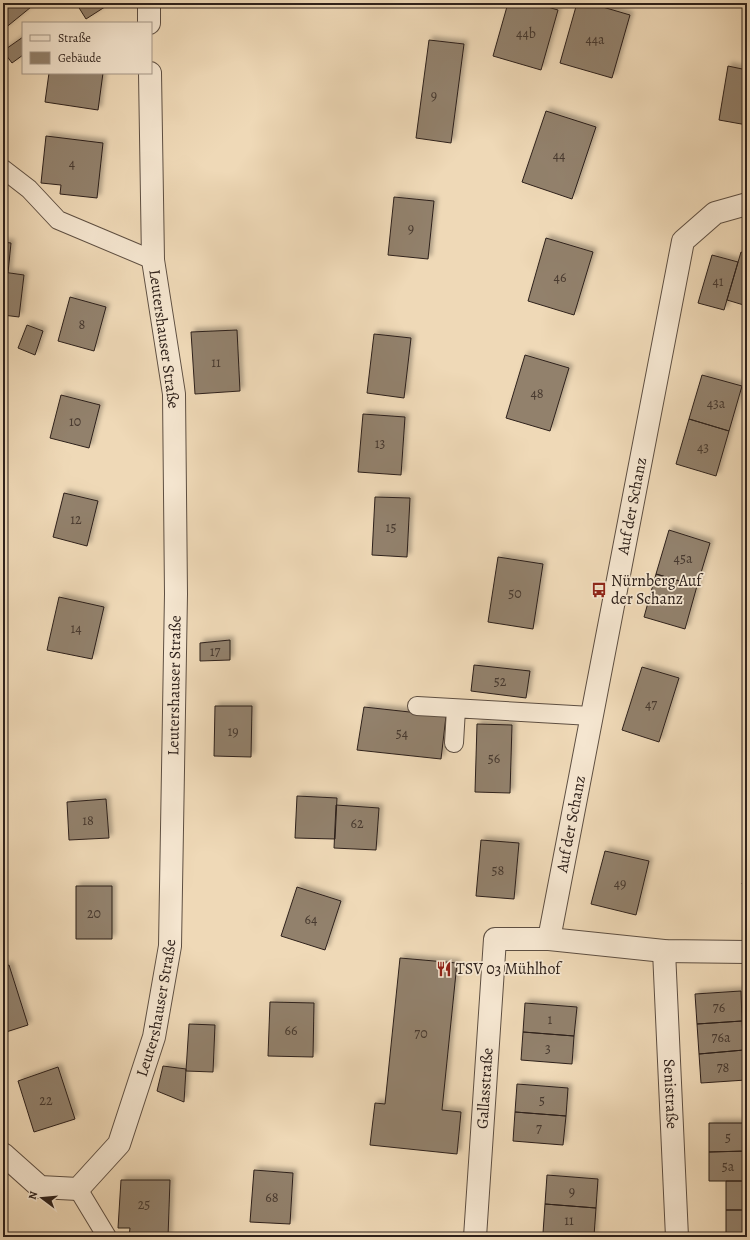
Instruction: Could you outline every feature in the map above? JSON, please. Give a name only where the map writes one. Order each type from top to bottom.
[{"type":"street","points":[[149,3],[150,22]]},
{"type":"street","name":"Leutershauser Straße","points":[[78,1189],[119,1144],[154,1038],[170,946],[176,594],[174,394],[153,260],[150,74]]},
{"type":"street","name":"Auf der Schanz","points":[[549,939],[683,241],[715,213],[747,204]]},
{"type":"street","name":"Gallasstraße","points":[[475,1237],[494,939],[549,939]]},
{"type":"street","points":[[549,939],[664,951],[747,952]]},
{"type":"street","name":"Senistraße","points":[[664,951],[677,1237]]},
{"type":"street","points":[[3,1154],[40,1187],[78,1189]]},
{"type":"lane","points":[[3,169],[29,189],[58,220],[153,260]]},
{"type":"lane","points":[[417,706],[591,716]]},
{"type":"lane","points":[[454,743],[456,709]]},
{"type":"lane","points":[[78,1189],[107,1237]]},
{"type":"building","points":[[3,3],[36,3],[4,29]]},
{"type":"building","points":[[76,3],[111,3],[86,19]]},
{"type":"building","points":[[508,3],[534,3],[558,10],[541,70],[493,56]]},
{"type":"building","points":[[577,3],[589,3],[630,15],[612,78],[560,63]]},
{"type":"building","points":[[22,38],[22,56],[12,63],[3,51]]},
{"type":"building","points":[[429,40],[464,44],[451,143],[416,138]]},
{"type":"building","points":[[728,66],[747,70],[747,125],[719,120]]},
{"type":"building","points":[[49,74],[103,74],[98,110],[45,102]]},
{"type":"building","points":[[546,111],[596,127],[572,199],[522,182]]},
{"type":"building","points":[[46,136],[103,143],[97,198],[60,194],[61,185],[41,183]]},
{"type":"building","points":[[394,197],[434,201],[428,259],[388,255]]},
{"type":"building","points":[[546,238],[593,252],[574,315],[528,301]]},
{"type":"building","points":[[3,242],[11,243],[8,273],[3,272]]},
{"type":"building","points":[[741,252],[747,254],[747,306],[727,300]]},
{"type":"building","points":[[712,255],[738,262],[724,310],[698,303]]},
{"type":"building","points":[[3,272],[24,275],[19,317],[3,315]]},
{"type":"building","points":[[70,297],[106,307],[94,351],[58,341]]},
{"type":"building","points":[[27,325],[43,331],[35,355],[18,348]]},
{"type":"building","points":[[237,330],[240,391],[195,394],[191,332]]},
{"type":"building","points":[[374,334],[411,338],[404,398],[367,393]]},
{"type":"building","points":[[525,355],[569,368],[550,431],[506,418]]},
{"type":"building","points":[[702,375],[742,386],[729,431],[689,419]]},
{"type":"building","points":[[61,395],[100,405],[89,448],[50,438]]},
{"type":"building","points":[[363,414],[405,417],[401,475],[358,472]]},
{"type":"building","points":[[689,419],[729,431],[716,476],[676,464]]},
{"type":"building","points":[[64,493],[98,501],[87,546],[53,537]]},
{"type":"building","points":[[375,497],[410,498],[407,557],[372,555]]},
{"type":"building","points":[[669,530],[710,543],[697,586],[656,574]]},
{"type":"building","points":[[498,557],[543,564],[533,629],[488,622]]},
{"type":"building","points":[[656,574],[697,586],[685,629],[644,617]]},
{"type":"building","points":[[59,597],[104,607],[92,659],[47,650]]},
{"type":"building","points":[[230,640],[230,660],[200,661],[200,643]]},
{"type":"building","points":[[474,665],[530,671],[526,698],[471,691]]},
{"type":"building","points":[[642,667],[679,678],[659,742],[622,730]]},
{"type":"building","points":[[215,706],[252,706],[251,757],[214,756]]},
{"type":"building","points":[[364,707],[446,716],[441,759],[357,750]]},
{"type":"building","points":[[477,724],[512,725],[510,793],[475,792]]},
{"type":"building","points":[[297,796],[337,798],[335,839],[295,838]]},
{"type":"building","points":[[106,799],[109,838],[69,840],[67,802]]},
{"type":"building","points":[[336,805],[379,808],[376,850],[334,848]]},
{"type":"building","points":[[481,840],[519,843],[514,899],[476,896]]},
{"type":"building","points":[[605,851],[649,861],[636,915],[591,904]]},
{"type":"building","points":[[747,869],[747,886],[742,884]]},
{"type":"building","points":[[76,886],[112,886],[112,939],[76,939]]},
{"type":"building","points":[[297,887],[341,901],[325,950],[281,936]]},
{"type":"building","points":[[400,958],[457,963],[442,1110],[461,1112],[457,1154],[370,1145],[375,1103],[385,1104]]},
{"type":"building","points":[[9,965],[28,1025],[3,1033],[3,967]]},
{"type":"building","points":[[741,991],[742,1021],[697,1024],[695,994]]},
{"type":"building","points":[[270,1002],[314,1003],[313,1057],[268,1056]]},
{"type":"building","points":[[525,1003],[577,1007],[574,1036],[523,1032]]},
{"type":"building","points":[[742,1021],[744,1050],[699,1054],[697,1024]]},
{"type":"building","points":[[189,1024],[215,1025],[213,1072],[186,1071]]},
{"type":"building","points":[[523,1032],[574,1036],[572,1064],[521,1060]]},
{"type":"building","points":[[744,1050],[746,1080],[701,1083],[699,1054]]},
{"type":"building","points":[[163,1066],[186,1069],[184,1102],[157,1091]]},
{"type":"building","points":[[58,1067],[75,1119],[34,1132],[18,1081]]},
{"type":"building","points":[[517,1084],[568,1088],[566,1116],[515,1112]]},
{"type":"building","points":[[515,1112],[566,1116],[563,1145],[513,1141]]},
{"type":"building","points":[[709,1123],[747,1123],[747,1151],[709,1152]]},
{"type":"building","points":[[747,1151],[747,1181],[709,1181],[709,1152]]},
{"type":"building","points":[[254,1170],[293,1173],[290,1224],[250,1222]]},
{"type":"building","points":[[547,1175],[598,1179],[596,1208],[545,1204]]},
{"type":"building","points":[[121,1180],[170,1180],[168,1237],[129,1237],[130,1228],[118,1228]]},
{"type":"building","points":[[726,1181],[747,1181],[747,1210],[726,1210]]},
{"type":"building","points":[[545,1204],[596,1208],[594,1236],[543,1233]]},
{"type":"building","points":[[726,1210],[747,1210],[747,1237],[726,1237]]},
{"type":"place","name":"Nürnberg Auf der Schanz","points":[[599,590]]},
{"type":"place","name":"TSV 03 Mühlhof","points":[[444,969]]}]
